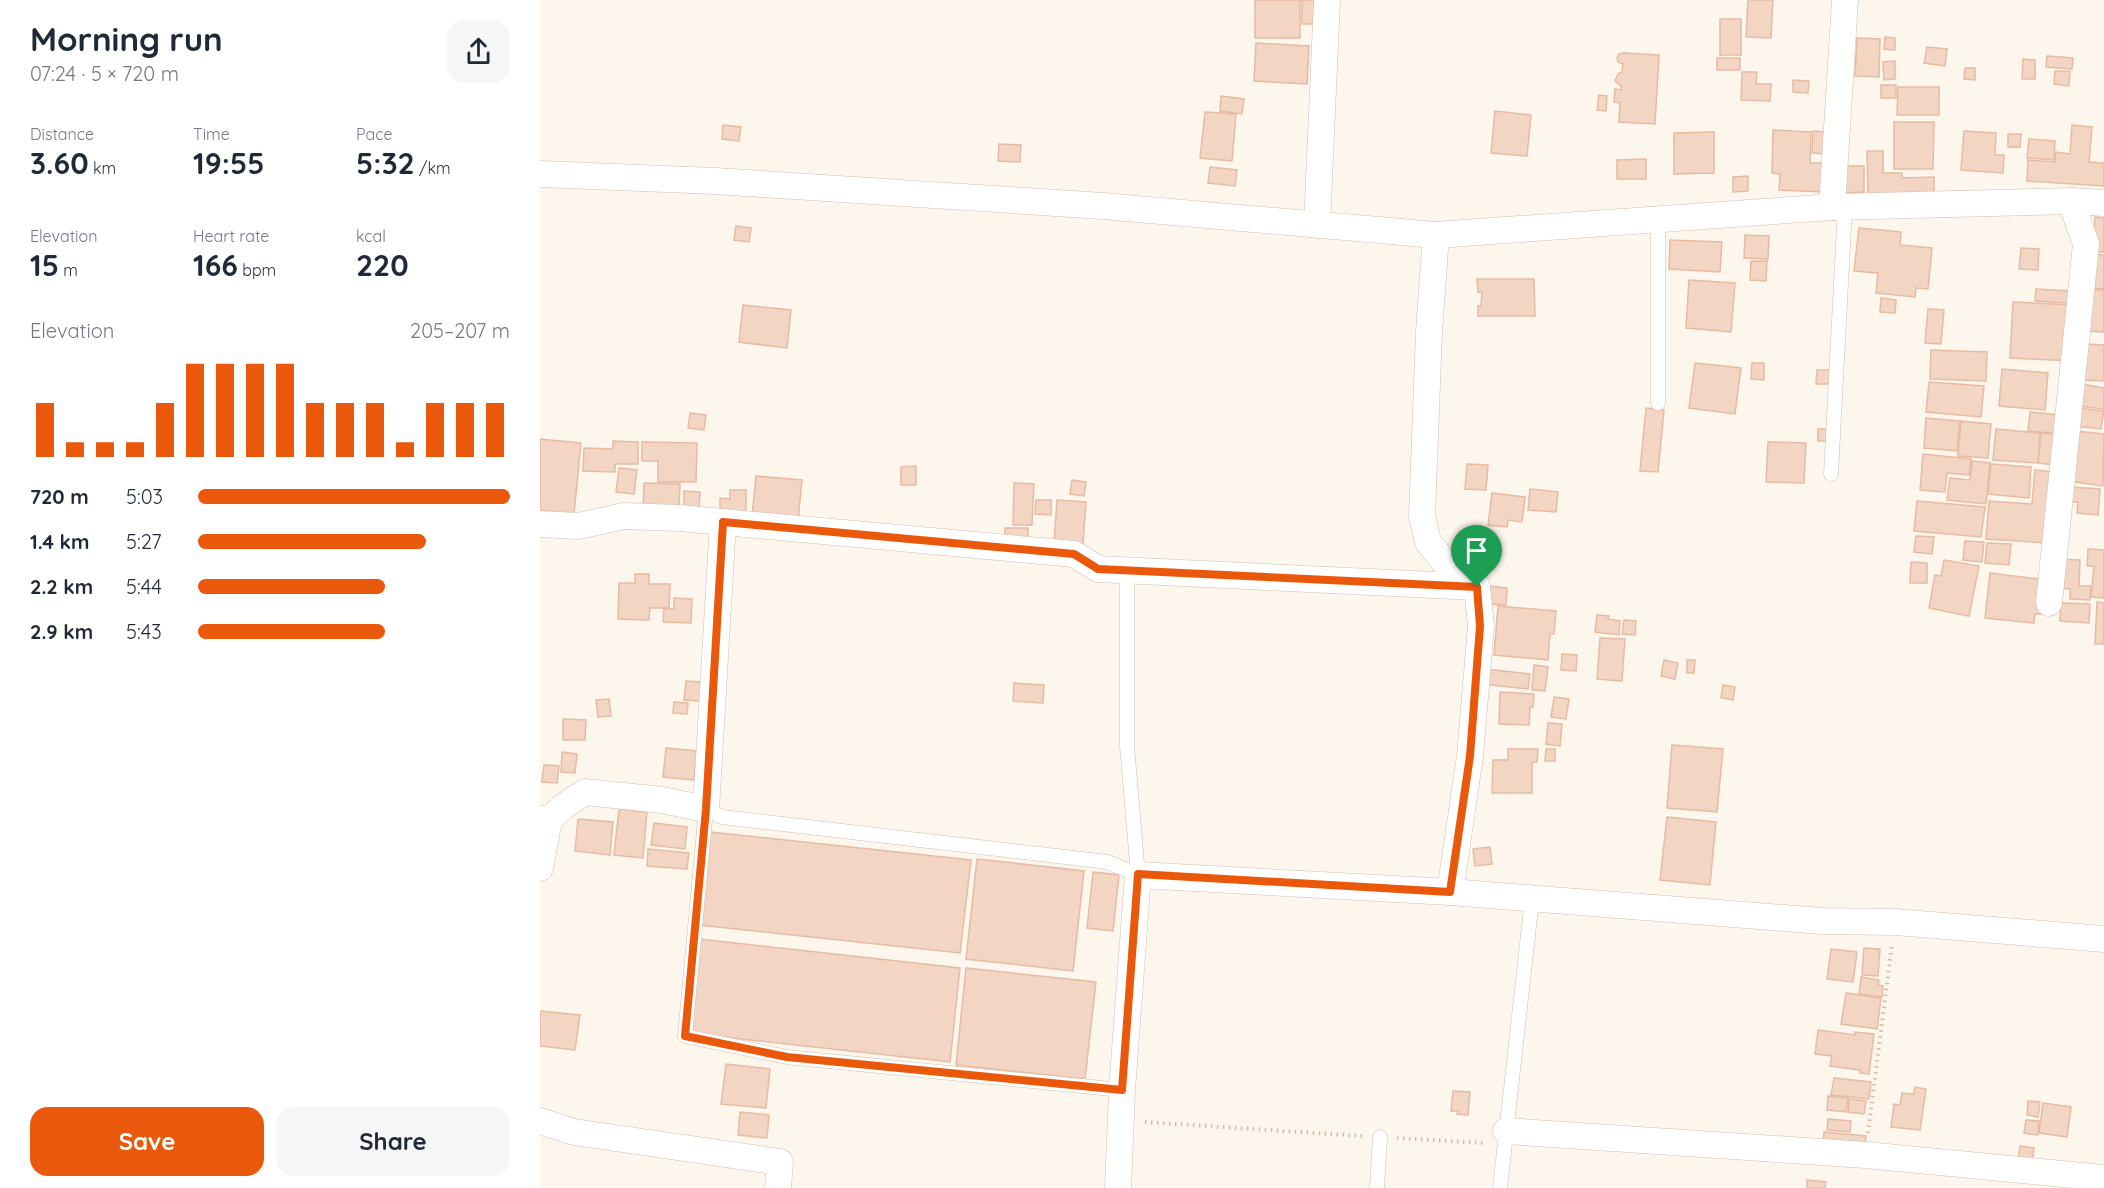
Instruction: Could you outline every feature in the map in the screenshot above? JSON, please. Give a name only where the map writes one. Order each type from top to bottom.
[{"type":"street","points":[[1317,225],[1327,0]]},
{"type":"street","points":[[1838,207],[1845,0]]},
{"type":"street","points":[[540,174],[717,181],[1103,206],[1436,235],[1838,207],[2071,201],[2104,203]]},
{"type":"street","points":[[2049,603],[2086,244],[2071,201]]},
{"type":"street","points":[[1436,235],[1429,332],[1422,516],[1428,542],[1446,564],[1477,587],[1480,626],[1472,733],[1450,892]]},
{"type":"street","points":[[540,524],[578,526],[624,516],[723,522],[1074,554],[1098,569],[1477,587]]},
{"type":"street","points":[[540,868],[544,819],[585,792],[662,800],[706,809],[723,522]]},
{"type":"street","points":[[1118,1188],[1122,1090],[1138,874],[1450,892],[1822,921],[1895,922],[2104,939]]},
{"type":"street","points":[[540,1121],[574,1132],[780,1162],[778,1188]]},
{"type":"street","points":[[1505,1137],[1866,1155],[2104,1178]]},
{"type":"lane","points":[[1831,474],[1838,207]]},
{"type":"lane","points":[[1658,220],[1658,403]]},
{"type":"lane","points":[[1122,1090],[787,1057],[685,1036],[706,809],[722,817],[1108,862],[1138,874],[1127,746],[1127,571]]},
{"type":"lane","points":[[1500,1188],[1532,900]]},
{"type":"lane","points":[[1377,1188],[1380,1137]]},
{"type":"path","points":[[1866,1155],[1895,922]]},
{"type":"path","points":[[1121,1121],[1380,1137],[1505,1137]]},
{"type":"building","points":[[1255,0],[1300,0],[1300,38],[1255,38]]},
{"type":"building","points":[[1302,0],[1322,0],[1322,24],[1302,24]]},
{"type":"building","points":[[1748,0],[1773,0],[1771,38],[1746,37]]},
{"type":"building","points":[[1720,19],[1741,19],[1741,55],[1720,55]]},
{"type":"building","points":[[1885,37],[1895,38],[1895,50],[1884,49]]},
{"type":"building","points":[[1857,38],[1880,39],[1879,77],[1855,76]]},
{"type":"building","points":[[1256,43],[1309,46],[1307,84],[1254,81]]},
{"type":"building","points":[[1927,47],[1947,49],[1945,66],[1924,63]]},
{"type":"building","points":[[1623,53],[1659,55],[1655,124],[1619,122],[1620,103],[1614,102],[1615,89],[1621,90],[1621,86],[1615,81],[1618,74],[1622,72],[1623,64],[1618,62],[1617,58]]},
{"type":"building","points":[[2047,56],[2073,58],[2072,69],[2046,67]]},
{"type":"building","points":[[1717,58],[1740,58],[1740,70],[1717,70]]},
{"type":"building","points":[[2023,59],[2035,60],[2035,79],[2022,79]]},
{"type":"building","points":[[1895,61],[1895,79],[1884,80],[1883,62]]},
{"type":"building","points":[[1965,68],[1975,68],[1975,80],[1964,79]]},
{"type":"building","points":[[2055,71],[2070,71],[2069,86],[2054,84]]},
{"type":"building","points":[[1742,72],[1757,72],[1756,84],[1771,84],[1770,101],[1741,100]]},
{"type":"building","points":[[1793,80],[1809,81],[1808,93],[1793,92]]},
{"type":"building","points":[[1881,85],[1896,85],[1896,98],[1881,98]]},
{"type":"building","points":[[1898,87],[1939,87],[1939,115],[1897,115]]},
{"type":"building","points":[[1599,95],[1607,96],[1606,111],[1597,110]]},
{"type":"building","points":[[1221,96],[1244,99],[1242,114],[1220,111]]},
{"type":"building","points":[[1495,111],[1531,115],[1527,156],[1491,153]]},
{"type":"building","points":[[1205,112],[1236,114],[1232,161],[1200,158]]},
{"type":"building","points":[[1894,122],[1934,122],[1933,169],[1894,169]]},
{"type":"building","points":[[723,125],[741,127],[739,141],[722,139]]},
{"type":"building","points":[[2072,125],[2092,127],[2089,162],[2104,163],[2104,186],[2027,181],[2028,160],[2055,162],[2056,152],[2070,154]]},
{"type":"building","points":[[1773,130],[1811,132],[1810,163],[1825,163],[1824,192],[1779,190],[1780,174],[1772,173]]},
{"type":"building","points":[[1813,131],[1826,132],[1826,154],[1812,153]]},
{"type":"building","points":[[1964,131],[1996,133],[1995,155],[2004,155],[2003,173],[1961,170]]},
{"type":"building","points":[[1714,132],[1714,173],[1674,174],[1674,133]]},
{"type":"building","points":[[2008,134],[2021,134],[2020,147],[2008,147]]},
{"type":"building","points":[[2029,139],[2055,141],[2054,160],[2027,158]]},
{"type":"building","points":[[999,144],[1021,145],[1020,162],[998,161]]},
{"type":"building","points":[[1867,151],[1883,151],[1883,173],[1902,173],[1902,178],[1934,177],[1934,193],[1868,195]]},
{"type":"building","points":[[1646,159],[1646,179],[1617,179],[1617,160]]},
{"type":"building","points":[[1841,166],[1864,166],[1864,192],[1841,193]]},
{"type":"building","points":[[1210,167],[1237,170],[1235,186],[1208,183]]},
{"type":"building","points":[[1748,176],[1748,191],[1733,192],[1733,177]]},
{"type":"building","points":[[2095,217],[2104,218],[2104,252],[2093,252]]},
{"type":"building","points":[[736,226],[751,228],[749,242],[734,240]]},
{"type":"building","points":[[1859,228],[1901,232],[1900,245],[1932,248],[1928,289],[1916,288],[1915,297],[1876,293],[1878,273],[1854,271]]},
{"type":"building","points":[[1745,235],[1769,236],[1768,259],[1744,258]]},
{"type":"building","points":[[1670,240],[1722,242],[1720,272],[1669,269]]},
{"type":"building","points":[[2021,248],[2039,249],[2038,270],[2019,269]]},
{"type":"building","points":[[2092,254],[2104,255],[2104,289],[2089,288]]},
{"type":"building","points":[[1751,261],[1767,261],[1766,281],[1750,280]]},
{"type":"building","points":[[1477,279],[1534,279],[1535,316],[1478,316],[1482,292],[1478,292]]},
{"type":"building","points":[[1689,280],[1735,283],[1731,332],[1686,328]]},
{"type":"building","points":[[2036,289],[2069,291],[2068,303],[2035,301]]},
{"type":"building","points":[[2089,289],[2104,290],[2104,332],[2087,331]]},
{"type":"building","points":[[1881,298],[1896,300],[1895,313],[1880,312]]},
{"type":"building","points":[[2013,302],[2075,305],[2072,361],[2010,358]]},
{"type":"building","points":[[743,305],[791,310],[787,348],[739,342]]},
{"type":"building","points":[[1928,309],[1944,310],[1941,344],[1925,343]]},
{"type":"building","points":[[2086,344],[2104,345],[2104,381],[2084,380]]},
{"type":"building","points":[[1931,350],[1987,352],[1986,381],[1930,379]]},
{"type":"building","points":[[1695,363],[1741,368],[1735,414],[1689,408]]},
{"type":"building","points":[[1752,363],[1764,363],[1764,380],[1751,379]]},
{"type":"building","points":[[2002,369],[2048,373],[2045,410],[1999,406]]},
{"type":"building","points":[[1817,370],[1831,370],[1831,384],[1816,384]]},
{"type":"building","points":[[1929,382],[1984,386],[1981,417],[1926,412]]},
{"type":"building","points":[[2081,384],[2104,388],[2104,409],[2079,406]]},
{"type":"building","points":[[1646,408],[1664,410],[1658,472],[1640,471]]},
{"type":"building","points":[[2078,408],[2104,411],[2101,429],[2075,426]]},
{"type":"building","points":[[2030,412],[2062,415],[2061,434],[2028,431]]},
{"type":"building","points":[[690,413],[706,415],[704,430],[688,428]]},
{"type":"building","points":[[1926,418],[1960,421],[1957,451],[1924,448]]},
{"type":"building","points":[[1961,421],[1991,424],[1988,458],[1958,456]]},
{"type":"building","points":[[1818,429],[1828,429],[1828,441],[1818,441]]},
{"type":"building","points":[[1996,429],[2040,433],[2038,463],[1993,460]]},
{"type":"building","points":[[2075,431],[2104,434],[2103,486],[2069,481]]},
{"type":"building","points":[[2041,433],[2059,435],[2056,465],[2038,463]]},
{"type":"building","points":[[540,439],[581,443],[574,514],[540,510]]},
{"type":"building","points":[[613,441],[638,442],[638,464],[615,464],[615,472],[583,471],[584,448],[613,449]]},
{"type":"building","points":[[642,442],[697,443],[696,482],[658,482],[658,461],[642,461]]},
{"type":"building","points":[[1768,442],[1806,443],[1804,483],[1766,482]]},
{"type":"building","points":[[1923,454],[1971,459],[1969,475],[1947,473],[1945,492],[1920,490]]},
{"type":"building","points":[[1972,461],[1990,463],[1986,504],[1947,500],[1950,478],[1970,480]]},
{"type":"building","points":[[1467,464],[1488,465],[1486,490],[1465,489]]},
{"type":"building","points":[[1991,464],[2031,467],[2029,498],[1988,494]]},
{"type":"building","points":[[916,466],[916,485],[901,485],[901,467]]},
{"type":"building","points":[[619,468],[637,470],[634,494],[616,492]]},
{"type":"building","points":[[2035,470],[2054,472],[2048,543],[1986,539],[1989,501],[2032,504]]},
{"type":"building","points":[[756,476],[802,480],[798,521],[752,516]]},
{"type":"building","points":[[1072,480],[1086,482],[1084,496],[1070,494]]},
{"type":"building","points":[[644,483],[680,484],[679,509],[643,509]]},
{"type":"building","points":[[1014,483],[1034,484],[1032,525],[1013,525]]},
{"type":"building","points":[[2069,487],[2100,489],[2098,515],[2077,513],[2078,502],[2068,502]]},
{"type":"building","points":[[1530,489],[1558,492],[1556,512],[1528,510]]},
{"type":"building","points":[[730,490],[746,490],[746,520],[720,520],[720,498],[730,499]]},
{"type":"building","points":[[684,491],[700,492],[699,509],[684,509]]},
{"type":"building","points":[[1492,493],[1525,497],[1522,522],[1508,520],[1507,527],[1488,525]]},
{"type":"building","points":[[1036,500],[1051,500],[1051,515],[1035,514]]},
{"type":"building","points":[[1057,500],[1086,502],[1083,544],[1054,542]]},
{"type":"building","points":[[1917,501],[1985,507],[1981,537],[1914,531]]},
{"type":"building","points":[[1005,528],[1028,528],[1028,541],[1005,541]]},
{"type":"building","points":[[1916,536],[1934,537],[1932,554],[1914,552]]},
{"type":"building","points":[[1965,541],[1984,542],[1982,562],[1963,560]]},
{"type":"building","points":[[1987,543],[2011,544],[2009,565],[1985,563]]},
{"type":"building","points":[[2088,549],[2104,550],[2104,598],[2091,597],[2094,566],[2087,566]]},
{"type":"building","points":[[2059,559],[2080,560],[2079,586],[2091,586],[2090,600],[2070,599],[2070,589],[2058,588]]},
{"type":"building","points":[[1944,560],[1979,566],[1969,616],[1929,608],[1935,575],[1941,576]]},
{"type":"building","points":[[1911,562],[1927,563],[1927,583],[1910,583]]},
{"type":"building","points":[[1990,573],[2039,579],[2037,599],[2044,600],[2043,614],[2035,614],[2034,623],[1985,618]]},
{"type":"building","points":[[635,574],[649,574],[649,584],[670,584],[669,608],[650,608],[649,620],[618,619],[619,583],[635,583]]},
{"type":"building","points":[[1488,586],[1507,588],[1506,605],[1486,604]]},
{"type":"building","points":[[674,598],[692,599],[691,623],[663,622],[664,609],[674,609]]},
{"type":"building","points":[[2097,602],[2104,603],[2104,644],[2095,644]]},
{"type":"building","points":[[2061,603],[2090,604],[2089,623],[2060,621]]},
{"type":"building","points":[[1498,606],[1556,611],[1554,634],[1550,634],[1548,660],[1494,655]]},
{"type":"building","points":[[1597,615],[1609,616],[1608,619],[1620,621],[1619,635],[1595,632]]},
{"type":"building","points":[[1624,620],[1636,621],[1635,635],[1622,634]]},
{"type":"building","points":[[1600,638],[1625,639],[1622,681],[1597,679]]},
{"type":"building","points":[[1562,654],[1577,655],[1576,671],[1561,670]]},
{"type":"building","points":[[1664,660],[1678,663],[1675,679],[1661,676]]},
{"type":"building","points":[[1687,660],[1695,660],[1694,673],[1687,673]]},
{"type":"building","points":[[1534,665],[1548,667],[1545,691],[1532,690]]},
{"type":"building","points":[[1485,669],[1530,674],[1528,689],[1483,684]]},
{"type":"building","points":[[686,681],[702,682],[700,701],[684,700]]},
{"type":"building","points":[[1014,683],[1044,685],[1043,703],[1013,701]]},
{"type":"building","points":[[1723,685],[1735,687],[1733,700],[1721,698]]},
{"type":"building","points":[[1500,692],[1534,694],[1533,707],[1530,707],[1529,725],[1499,724]]},
{"type":"building","points":[[1554,697],[1569,699],[1566,719],[1551,717]]},
{"type":"building","points":[[609,699],[611,716],[598,717],[596,700]]},
{"type":"building","points":[[674,702],[688,703],[687,714],[673,713]]},
{"type":"building","points":[[563,719],[586,720],[585,740],[563,740]]},
{"type":"building","points":[[1548,723],[1562,724],[1560,746],[1546,744]]},
{"type":"building","points":[[1672,745],[1723,749],[1717,812],[1667,808]]},
{"type":"building","points":[[666,748],[697,751],[694,780],[663,777]]},
{"type":"building","points":[[1508,749],[1538,749],[1537,762],[1532,762],[1532,793],[1492,793],[1493,760],[1508,760]]},
{"type":"building","points":[[1546,749],[1555,749],[1555,761],[1545,761]]},
{"type":"building","points":[[562,752],[577,754],[575,773],[561,772]]},
{"type":"building","points":[[544,765],[559,766],[557,783],[542,782]]},
{"type":"building","points":[[619,809],[647,812],[643,858],[614,855]]},
{"type":"building","points":[[1667,817],[1716,822],[1710,885],[1660,880]]},
{"type":"building","points":[[578,819],[613,822],[610,855],[575,851]]},
{"type":"building","points":[[654,823],[687,827],[685,849],[651,845]]},
{"type":"building","points":[[710,832],[971,860],[960,953],[699,925]]},
{"type":"building","points":[[1490,847],[1492,864],[1475,866],[1473,849]]},
{"type":"building","points":[[648,849],[689,853],[687,869],[647,866]]},
{"type":"building","points":[[977,859],[1084,871],[1073,971],[966,959]]},
{"type":"building","points":[[1093,872],[1119,875],[1113,931],[1087,928]]},
{"type":"building","points":[[699,939],[960,968],[950,1062],[688,1033]]},
{"type":"building","points":[[1864,948],[1880,949],[1878,976],[1862,975]]},
{"type":"building","points":[[1831,949],[1857,952],[1853,982],[1827,979]]},
{"type":"building","points":[[966,968],[1096,982],[1085,1079],[956,1065]]},
{"type":"building","points":[[1861,977],[1879,980],[1878,985],[1883,986],[1882,997],[1859,994]]},
{"type":"building","points":[[1846,993],[1881,998],[1877,1029],[1841,1024]]},
{"type":"building","points":[[540,1011],[580,1015],[575,1050],[540,1046]]},
{"type":"building","points":[[1818,1030],[1855,1035],[1855,1032],[1874,1034],[1869,1074],[1860,1073],[1860,1070],[1830,1066],[1832,1056],[1815,1054]]},
{"type":"building","points":[[726,1064],[770,1069],[766,1108],[721,1104]]},
{"type":"building","points":[[1834,1078],[1871,1082],[1869,1099],[1831,1095]]},
{"type":"building","points":[[1915,1087],[1926,1089],[1920,1130],[1891,1127],[1894,1104],[1900,1105],[1902,1093],[1914,1094]]},
{"type":"building","points":[[1453,1091],[1470,1092],[1468,1115],[1451,1111]]},
{"type":"building","points":[[1828,1096],[1848,1098],[1846,1112],[1827,1110]]},
{"type":"building","points":[[1849,1099],[1866,1101],[1864,1114],[1848,1112]]},
{"type":"building","points":[[2028,1101],[2040,1102],[2038,1117],[2027,1115]]},
{"type":"building","points":[[2043,1103],[2071,1107],[2067,1137],[2039,1133]]},
{"type":"building","points":[[740,1112],[769,1115],[767,1138],[738,1135]]},
{"type":"building","points":[[1828,1119],[1851,1121],[1850,1132],[1827,1130]]},
{"type":"building","points":[[2026,1120],[2039,1121],[2038,1135],[2024,1133]]},
{"type":"building","points":[[1824,1132],[1866,1136],[1864,1152],[1823,1148]]},
{"type":"building","points":[[2020,1146],[2034,1148],[2032,1163],[2018,1161]]},
{"type":"building","points":[[1807,1180],[1826,1182],[1825,1188],[1807,1188]]},
{"type":"route","points":[[723,522],[1074,554],[1098,569],[1477,587],[1480,626],[1470,756],[1450,892],[1138,874],[1122,1090],[787,1057],[685,1036],[706,809],[723,522]]}]
